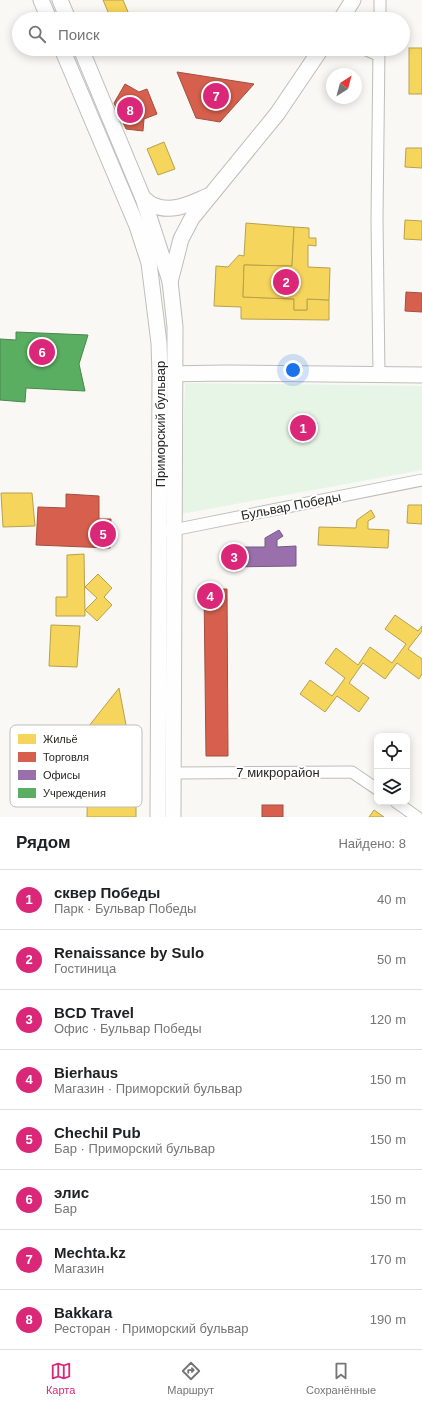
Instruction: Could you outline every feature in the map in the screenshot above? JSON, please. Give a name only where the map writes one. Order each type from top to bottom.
[{"type":"street","points":[[41,0],[46,12]]},
{"type":"street","points":[[60,0],[65,12]]},
{"type":"street","points":[[345,12],[353,0]]},
{"type":"street","points":[[380,0],[380,12]]},
{"type":"street","name":"Приморский бульвар","points":[[65,56],[137,226],[149,263],[159,343],[167,374]]},
{"type":"street","name":"Приморский бульвар","points":[[83,56],[142,198],[170,281],[175,327],[167,374],[167,531],[174,773],[173,817]]},
{"type":"street","points":[[155,305],[170,281],[181,239],[192,218],[209,195],[277,114],[316,56]]},
{"type":"street","points":[[378,56],[377,219],[379,374]]},
{"type":"street","points":[[142,198],[153,206],[169,209],[188,205],[209,195]]},
{"type":"street","points":[[167,374],[224,373],[422,375]]},
{"type":"street","name":"Бульвар Победы","points":[[167,531],[422,480]]},
{"type":"street","name":"Приморский бульвар","points":[[158,817],[167,531]]},
{"type":"street","name":"7 микрорайон","points":[[174,773],[352,772],[374,787]]},
{"type":"street","points":[[400,805],[417,817]]},
{"type":"green space","points":[[185,383],[422,386],[422,470],[181,514]]},
{"type":"building: Жильё","points":[[103,0],[123,0],[128,12],[108,12]]},
{"type":"building: Жильё","points":[[410,48],[422,48],[422,94],[409,94]]},
{"type":"building: Жильё","points":[[164,142],[175,169],[158,175],[147,149]]},
{"type":"building: Жильё","points":[[406,148],[422,148],[422,168],[405,167]]},
{"type":"building: Жильё","points":[[405,220],[422,221],[422,240],[404,239]]},
{"type":"building: Жильё","points":[[246,223],[294,227],[292,266],[244,265],[243,297],[294,299],[294,310],[307,310],[307,299],[329,300],[329,320],[241,319],[241,307],[214,306],[216,266],[228,267],[239,255],[244,256]]},
{"type":"building: Жильё","points":[[294,227],[309,228],[309,238],[316,238],[316,246],[308,245],[308,267],[330,268],[329,300],[307,299],[307,310],[294,310],[294,299],[243,297],[244,265],[292,266]]},
{"type":"building: Жильё","points":[[1,493],[32,493],[35,526],[3,527]]},
{"type":"building: Жильё","points":[[408,505],[422,505],[422,524],[407,523]]},
{"type":"building: Жильё","points":[[371,510],[375,517],[368,521],[368,529],[389,530],[388,548],[318,545],[319,527],[356,528],[357,520]]},
{"type":"building: Жильё","points":[[84,554],[85,616],[56,616],[56,597],[67,597],[67,555]]},
{"type":"building: Жильё","points":[[98,574],[112,588],[104,597],[112,605],[97,621],[85,610],[97,598],[85,587]]},
{"type":"building: Жильё","points":[[395,615],[418,631],[422,626],[422,631],[408,649],[422,659],[422,674],[419,679],[397,663],[385,679],[363,663],[349,683],[369,698],[359,712],[337,696],[325,712],[300,694],[310,680],[332,696],[345,678],[325,663],[336,648],[358,665],[370,647],[392,663],[406,644],[385,629]]},
{"type":"building: Жильё","points":[[51,625],[80,626],[77,667],[49,666]]},
{"type":"building: Жильё","points":[[119,688],[126,725],[90,725]]},
{"type":"building: Жильё","points":[[87,807],[136,807],[136,817],[87,817]]},
{"type":"building: Жильё","points":[[374,810],[384,817],[369,817]]},
{"type":"building: Торговля","points":[[177,72],[254,84],[220,122],[196,118]]},
{"type":"building: Торговля","points":[[125,84],[139,92],[147,89],[157,114],[144,119],[143,131],[126,129],[114,103]]},
{"type":"building: Торговля","points":[[406,292],[422,293],[422,312],[405,311]]},
{"type":"building: Торговля","points":[[66,494],[99,496],[99,519],[111,519],[110,548],[36,545],[38,507],[66,508]]},
{"type":"building: Торговля","points":[[204,589],[227,589],[228,756],[206,756]]},
{"type":"building: Торговля","points":[[262,805],[283,805],[283,817],[262,817]]},
{"type":"building: Офисы","points":[[279,530],[283,536],[277,540],[277,547],[296,546],[296,566],[228,567],[227,547],[265,547],[265,538]]},
{"type":"building: Учреждения","points":[[16,332],[88,335],[79,364],[85,391],[26,388],[25,402],[0,400],[0,339],[16,340]]},
{"type":"place","name":"Mechta.kz","points":[[216,96]]},
{"type":"place","name":"Bakkara","points":[[130,110]]},
{"type":"place","name":"Renaissance by Sulo","points":[[286,282]]},
{"type":"place","name":"элис","points":[[42,352]]},
{"type":"place","name":"сквер Победы","points":[[303,428]]},
{"type":"place","name":"Chechil Pub","points":[[103,534]]},
{"type":"place","name":"BCD Travel","points":[[234,557]]},
{"type":"place","name":"Bierhaus","points":[[210,596]]}]
